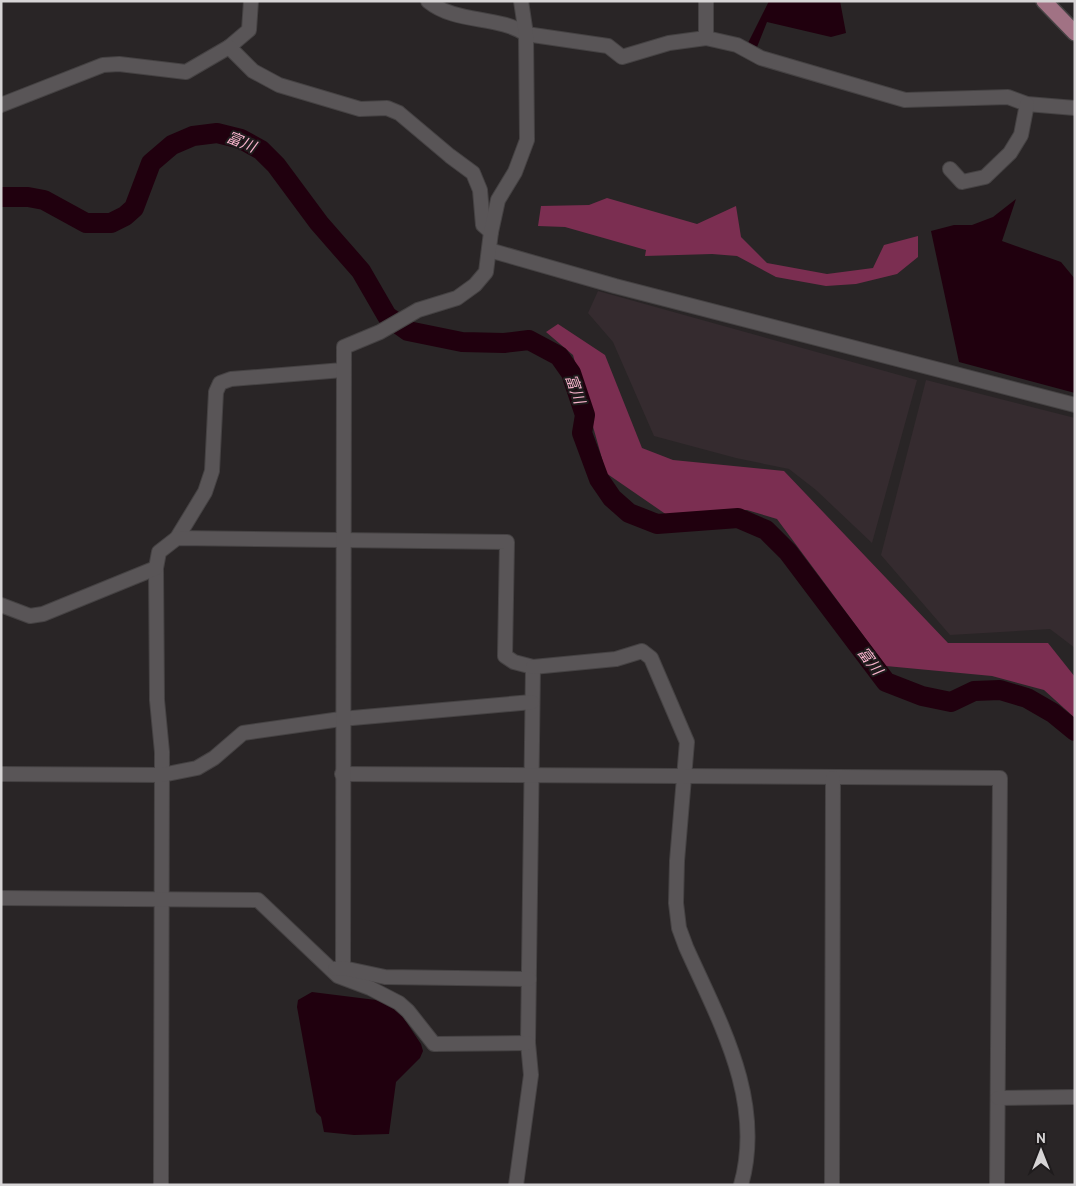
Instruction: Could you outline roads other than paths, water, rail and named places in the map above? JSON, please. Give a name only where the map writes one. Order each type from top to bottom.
[{"type":"main road","points":[[1044,1],[1075,33]]},
{"type":"street","points":[[1,105],[103,65],[120,64],[186,72],[229,47],[249,30],[250,1]]},
{"type":"street","points":[[428,1],[437,8],[501,23],[517,28],[526,34],[608,46],[622,57],[669,43],[706,38],[737,45],[761,58],[904,100],[1008,97],[1027,104],[1075,108]]},
{"type":"street","points":[[521,1],[526,34],[527,140],[515,172],[498,200],[491,232],[486,272],[475,285],[457,298],[418,310],[344,347],[342,774],[337,969],[338,976],[378,991],[399,1003],[408,1011],[434,1044],[528,1043]]},
{"type":"street","points":[[706,1],[706,38]]},
{"type":"street","points":[[229,47],[253,70],[279,85],[360,109],[387,108],[399,113],[473,173],[480,190],[483,225],[491,232]]},
{"type":"street","points":[[950,170],[962,182],[985,177],[996,168],[1010,153],[1021,135],[1027,104]]},
{"type":"street","points":[[489,250],[615,286],[1075,405]]},
{"type":"street","points":[[161,1185],[162,775],[157,700],[156,568],[160,552],[177,538],[205,492],[212,471],[216,392],[220,383],[231,379],[343,370]]},
{"type":"street","points":[[177,538],[507,542],[505,656],[514,662],[533,667],[616,659],[642,651],[651,658],[687,742],[676,878],[679,928],[737,1062],[745,1094],[747,1153],[741,1185]]},
{"type":"street","points":[[1,605],[30,616],[43,614],[156,568]]},
{"type":"street","points":[[516,1185],[531,1075],[528,1043],[528,979],[533,667]]},
{"type":"street","points":[[1,774],[162,775],[197,768],[214,758],[243,733],[342,719],[532,702]]},
{"type":"street","points":[[342,774],[683,778],[1000,778],[997,1185]]},
{"type":"street","points":[[832,1185],[833,778]]},
{"type":"street","points":[[1,898],[258,900],[337,969],[385,977],[528,979]]},
{"type":"street","points":[[998,1098],[1075,1097]]},
{"type":"waterway","name":"富川","points":[[1,197],[28,197],[44,200],[86,223],[111,223],[125,216],[134,208],[151,163],[172,145],[193,136],[217,133],[241,139],[261,150],[276,165],[319,223],[361,271],[387,316],[408,331],[462,342],[504,343],[529,340],[559,356],[571,373],[585,415],[582,433],[599,479],[612,498],[629,513],[657,524],[738,518],[766,530],[788,552],[886,682],[922,696],[951,702],[974,691],[1000,690],[1027,698],[1053,713],[1075,731]]}]
